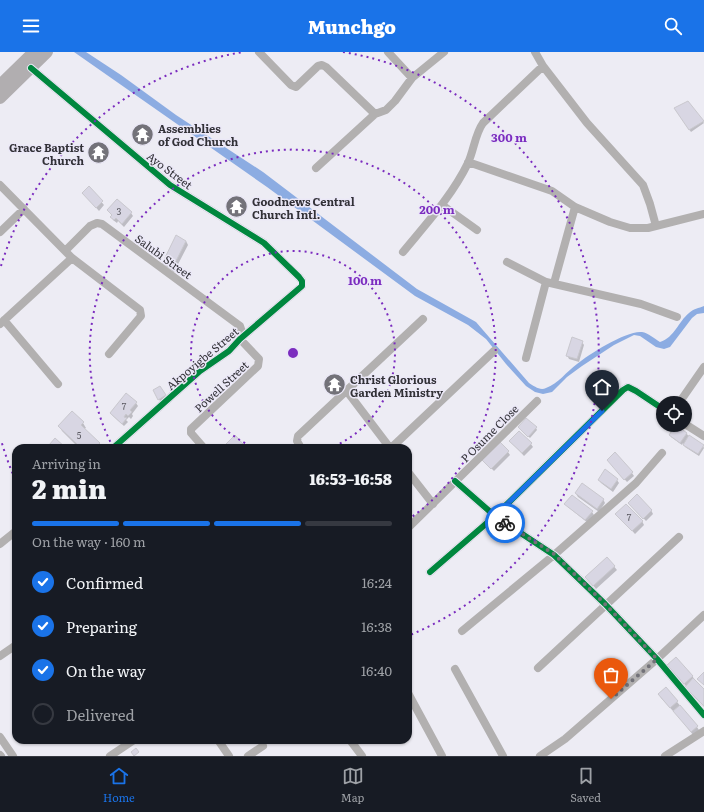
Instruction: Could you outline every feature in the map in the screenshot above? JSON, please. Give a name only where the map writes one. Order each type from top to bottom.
[{"type":"highway","points":[[0,85],[34,52]]},
{"type":"highway","points":[[0,98],[47,52]]},
{"type":"street","points":[[259,52],[291,85],[296,87],[318,66],[322,65],[326,67],[375,114]]},
{"type":"street","points":[[388,52],[412,78]]},
{"type":"street","points":[[316,168],[375,114],[386,110],[395,101],[412,78],[444,52]]},
{"type":"street","points":[[535,52],[587,123],[643,185],[656,226]]},
{"type":"street","points":[[403,252],[442,205],[468,162],[479,128],[544,66]]},
{"type":"street","name":"Ayo Street","points":[[31,68],[170,185],[264,243],[302,281]]},
{"type":"street","points":[[468,162],[552,191],[575,207],[610,222],[630,228],[648,228],[704,214]]},
{"type":"street","points":[[0,185],[72,258],[140,310],[141,316],[109,354]]},
{"type":"street","points":[[442,205],[477,230]]},
{"type":"street","points":[[526,358],[575,207]]},
{"type":"street","points":[[0,232],[24,209]]},
{"type":"street","name":"Salubi Street","points":[[65,251],[90,226],[96,223],[102,224],[240,326],[242,332],[240,339]]},
{"type":"street","points":[[58,384],[2,322],[72,258]]},
{"type":"street","points":[[507,262],[550,282],[641,304],[677,317]]},
{"type":"street","name":"Akpoyigbe Street","points":[[118,444],[200,371],[229,351],[240,339],[302,286],[302,281]]},
{"type":"street","points":[[298,444],[296,441],[298,436],[423,319]]},
{"type":"street","name":"Powell Street","points":[[201,444],[191,433],[191,429],[258,366],[259,359],[240,339]]},
{"type":"street","points":[[394,444],[494,351]]},
{"type":"street","points":[[684,396],[704,367]]},
{"type":"street","points":[[430,572],[495,516],[623,390],[628,387],[656,404]]},
{"type":"street","points":[[346,390],[387,444]]},
{"type":"street","name":"P Osume Close","points":[[412,524],[538,401]]},
{"type":"street","points":[[692,428],[704,436]]},
{"type":"street","points":[[462,631],[636,483],[662,453]]},
{"type":"street","points":[[412,477],[433,504]]},
{"type":"street","points":[[455,481],[495,516],[554,554],[605,604],[657,659],[704,714]]},
{"type":"street","points":[[0,544],[12,534]]},
{"type":"street","points":[[538,668],[605,604],[679,537]]},
{"type":"street","points":[[540,756],[565,739],[657,659],[704,615]]},
{"type":"street","points":[[0,656],[12,648]]},
{"type":"street","points":[[455,669],[503,756]]},
{"type":"street","points":[[412,700],[442,756]]},
{"type":"street","points":[[665,756],[704,731]]},
{"type":"street","points":[[0,737],[14,756]]},
{"type":"street","points":[[110,756],[128,744]]},
{"type":"street","points":[[221,744],[229,756]]},
{"type":"street","points":[[353,744],[362,756]]},
{"type":"street","points":[[248,756],[264,746]]},
{"type":"water","points":[[74,52],[86,52],[121,75],[176,115],[263,172],[417,289],[476,322],[529,383],[537,388],[544,389],[550,386],[583,360],[599,349],[618,339],[635,332],[642,332],[660,342],[669,337],[685,317],[694,310],[704,306],[704,313],[697,314],[692,318],[670,347],[664,349],[656,347],[640,336],[634,335],[614,345],[582,366],[567,377],[552,392],[543,394],[535,392],[526,386],[486,339],[468,325],[415,296],[267,187]]},
{"type":"building","points":[[688,101],[704,121],[689,130],[674,108]]},
{"type":"building","points":[[89,186],[103,201],[96,208],[82,193]]},
{"type":"building","points":[[117,199],[132,212],[122,224],[116,218],[114,220],[110,217],[112,215],[107,210]]},
{"type":"building","points":[[176,235],[186,241],[172,269],[162,264]]},
{"type":"building","points":[[572,337],[583,341],[577,359],[566,356]]},
{"type":"building","points":[[160,386],[166,395],[158,400],[153,390]]},
{"type":"building","points":[[126,393],[137,402],[130,410],[132,412],[128,416],[126,414],[124,417],[127,418],[122,424],[110,413]]},
{"type":"building","points":[[72,411],[84,422],[81,425],[100,443],[77,444],[58,426]]},
{"type":"building","points":[[526,418],[537,427],[528,437],[518,427]]},
{"type":"building","points":[[519,431],[532,443],[522,453],[509,441]]},
{"type":"building","points":[[671,432],[687,433],[680,443],[669,435]]},
{"type":"building","points":[[235,435],[243,444],[226,444]]},
{"type":"building","points":[[689,435],[704,445],[698,454],[683,445]]},
{"type":"building","points":[[55,438],[62,444],[50,444]]},
{"type":"building","points":[[500,442],[509,451],[491,469],[482,460]]},
{"type":"building","points":[[615,452],[633,472],[624,480],[607,460]]},
{"type":"building","points":[[605,469],[618,479],[611,489],[598,480]]},
{"type":"building","points":[[582,483],[604,499],[597,509],[575,493]]},
{"type":"building","points":[[637,494],[652,510],[643,519],[628,503]]},
{"type":"building","points":[[572,495],[593,511],[585,520],[564,504]]},
{"type":"building","points":[[626,504],[643,521],[632,531],[615,514]]},
{"type":"building","points":[[607,557],[615,566],[593,586],[585,577]]},
{"type":"building","points":[[676,657],[693,676],[684,684],[667,665]]},
{"type":"building","points":[[704,672],[704,685],[697,679]]},
{"type":"building","points":[[693,678],[704,689],[704,706],[685,687]]},
{"type":"building","points":[[666,687],[678,701],[670,708],[658,694]]},
{"type":"building","points":[[680,705],[698,726],[691,732],[673,711]]},
{"type":"building","points":[[136,748],[139,752],[134,756],[131,752]]},
{"type":"cycle path","points":[[31,68],[170,185],[264,243],[302,281],[302,286],[240,339],[229,351],[200,371],[118,444]]},
{"type":"cycle path","points":[[430,572],[495,516],[623,390],[628,387],[656,404]]},
{"type":"cycle path","points":[[455,481],[495,516],[554,555],[605,604],[657,659],[704,715]]},
{"type":"way so far","points":[[505,523],[554,554],[605,604],[657,659],[611,699]]},
{"type":"place","name":"Assemblies of God Church","points":[[142,134]]},
{"type":"place","name":"Grace Baptist Church","points":[[99,153]]},
{"type":"place","name":"Goodnews Central Church Intl.","points":[[236,207]]},
{"type":"place","name":"Christ Glorious Garden Ministry","points":[[334,385]]},
{"type":"route","points":[[505,523],[495,516],[602,411]]}]
